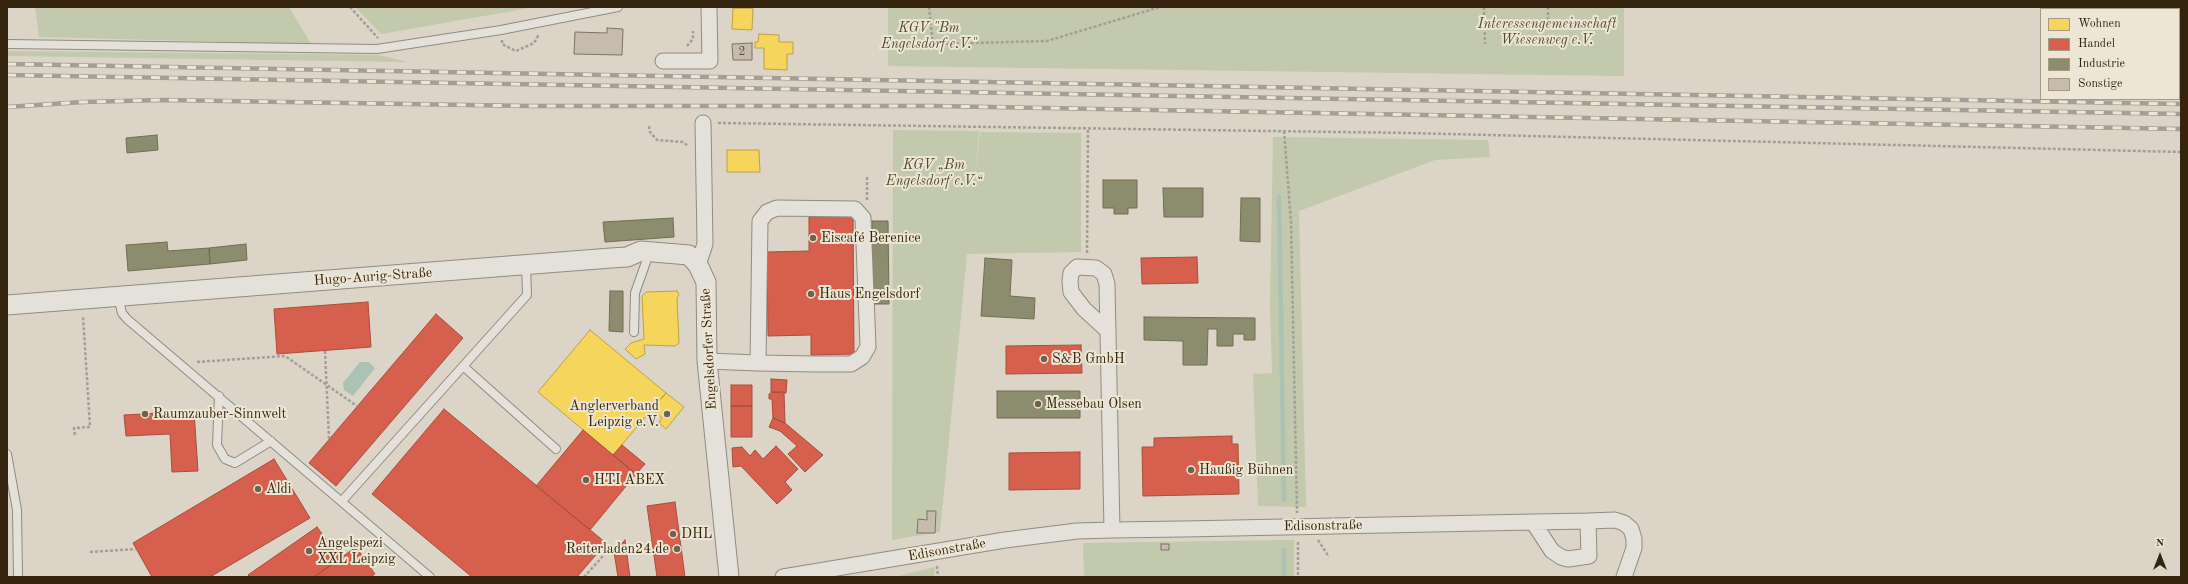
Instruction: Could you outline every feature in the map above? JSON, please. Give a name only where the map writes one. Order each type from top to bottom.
[{"type":"street","points":[[663,61],[710,61],[709,7]]},
{"type":"street","points":[[698,264],[705,244],[703,123]]},
{"type":"street","points":[[707,361],[758,363],[851,364],[862,357],[868,347],[863,218],[855,209],[777,208],[767,212],[760,221],[758,363]]},
{"type":"street","name":"Hugo-Aurig-Straße","points":[[7,305],[627,257],[641,251],[681,253],[689,255],[698,264]]},
{"type":"street","name":"Hugo-Aurig-Straße","points":[[627,257],[646,262],[686,267],[698,264]]},
{"type":"street","name":"Engelsdorfer Straße","points":[[698,264],[706,282],[707,361],[729,577]]},
{"type":"street","points":[[1108,330],[1084,309],[1071,292],[1071,273],[1077,267],[1088,266],[1096,268],[1104,274],[1107,284],[1108,330],[1112,530]]},
{"type":"street","name":"Edisonstraße","points":[[783,577],[1005,540],[1077,531],[1616,520],[1624,523],[1631,529],[1634,539],[1634,548],[1624,577]]},
{"type":"street","points":[[1533,522],[1552,551],[1561,557],[1568,559],[1589,556],[1588,521]]},
{"type":"lane","points":[[7,44],[358,50],[387,48],[501,30],[618,7]]},
{"type":"lane","points":[[634,332],[635,293],[646,262]]},
{"type":"lane","points":[[342,501],[527,295],[526,265]]},
{"type":"lane","points":[[118,296],[122,313],[127,319],[430,577]]},
{"type":"lane","points":[[463,366],[556,449]]},
{"type":"lane","points":[[219,396],[217,444],[225,459],[235,463],[271,441]]},
{"type":"lane","points":[[7,454],[17,510],[18,577]]},
{"type":"path","points":[[350,7],[387,48]]},
{"type":"path","points":[[929,7],[933,44],[1047,41],[1160,7]]},
{"type":"path","points":[[1484,7],[1485,44]]},
{"type":"path","points":[[1548,7],[1548,21]]},
{"type":"path","points":[[501,30],[502,44],[516,51],[534,43],[545,21]]},
{"type":"path","points":[[684,50],[693,39],[693,26]]},
{"type":"path","points":[[703,123],[1284,131],[2181,152]]},
{"type":"path","points":[[649,126],[650,132],[657,140],[683,142],[688,145],[691,151]]},
{"type":"path","points":[[1088,128],[1088,266]]},
{"type":"path","points":[[1284,131],[1292,222],[1297,509]]},
{"type":"path","points":[[855,209],[868,199],[867,176]]},
{"type":"path","points":[[75,435],[74,428],[90,426],[82,299]]},
{"type":"path","points":[[325,351],[329,439]]},
{"type":"path","points":[[180,364],[285,356],[357,406]]},
{"type":"path","points":[[1298,527],[1298,577]]},
{"type":"path","points":[[584,577],[614,544]]},
{"type":"path","points":[[90,552],[136,549]]},
{"type":"green space","points":[[35,7],[289,7],[311,44],[39,37]]},
{"type":"green space","points":[[355,7],[535,7],[381,34]]},
{"type":"green space","points":[[888,7],[1624,7],[1624,76],[888,66]]},
{"type":"green space","points":[[7,51],[379,55],[408,62],[7,56]]},
{"type":"green space","name":"KGV „Bm Engelsdorf e.V.“","points":[[893,130],[979,131],[974,183],[980,132],[1081,133],[1081,252],[967,254],[940,532],[892,540]]},
{"type":"green space","points":[[1273,137],[1488,140],[1490,157],[1435,160],[1299,211],[1306,507],[1258,506],[1253,374],[1272,373],[1270,307]]},
{"type":"green space","points":[[1294,540],[1294,577],[1084,577],[1083,543]]},
{"type":"green space","points":[[935,567],[934,577],[894,577]]},
{"type":"shaded area","points":[[360,362],[369,362],[375,368],[353,396],[344,390],[343,383]]},
{"type":"building: Wohnen","points":[[753,7],[753,8],[733,8]]},
{"type":"building: Wohnen","points":[[733,8],[753,8],[752,30],[732,29]]},
{"type":"building: Wohnen","points":[[759,34],[779,35],[779,42],[793,42],[793,54],[787,54],[787,70],[764,69],[764,48],[755,48],[755,42],[758,42]]},
{"type":"building: Wohnen","points":[[727,150],[759,150],[760,172],[727,172]]},
{"type":"building: Wohnen","points":[[677,291],[679,295],[677,298],[679,343],[675,346],[644,345],[645,354],[636,359],[625,349],[631,343],[644,339],[642,296],[646,292]]},
{"type":"building: Wohnen","points":[[590,330],[666,393],[613,455],[538,392]]},
{"type":"building: Wohnen","name":"Anglerverband Leipzig e.V.","points":[[666,393],[684,407],[666,429],[659,423],[662,418],[652,409]]},
{"type":"building: Handel","name":"Haus Engelsdorf","points":[[809,215],[853,215],[854,354],[811,355],[811,335],[768,336],[767,252],[809,251]]},
{"type":"building: Handel","points":[[1197,257],[1198,283],[1142,284],[1141,258]]},
{"type":"building: Handel","points":[[368,302],[371,347],[277,354],[274,309]]},
{"type":"building: Handel","points":[[436,314],[463,338],[336,486],[309,463]]},
{"type":"building: Handel","name":"S&B GmbH","points":[[1081,345],[1082,373],[1006,374],[1006,346]]},
{"type":"building: Handel","points":[[771,379],[787,380],[786,393],[771,392]]},
{"type":"building: Handel","points":[[731,385],[752,385],[752,406],[731,406]]},
{"type":"building: Handel","points":[[772,392],[784,392],[785,423],[773,418],[772,399],[769,399],[769,394]]},
{"type":"building: Handel","points":[[731,406],[752,406],[752,437],[731,437]]},
{"type":"building: Handel","points":[[444,409],[606,543],[577,577],[472,577],[372,494]]},
{"type":"building: Handel","points":[[194,411],[198,471],[172,472],[170,434],[126,436],[124,415]]},
{"type":"building: Handel","points":[[773,418],[785,423],[823,455],[805,472],[788,454],[797,446],[780,431],[769,427]]},
{"type":"building: Handel","name":"HTI ABEX","points":[[583,430],[636,474],[590,530],[536,486]]},
{"type":"building: Handel","name":"Haußig Bühnen","points":[[1232,436],[1232,444],[1238,444],[1239,494],[1143,496],[1142,447],[1154,447],[1154,438]]},
{"type":"building: Handel","points":[[622,445],[645,464],[636,474],[613,455]]},
{"type":"building: Handel","points":[[776,446],[798,469],[785,482],[792,490],[777,504],[741,466],[733,467],[732,448],[742,447],[750,456],[755,450],[763,459]]},
{"type":"building: Handel","points":[[1080,452],[1080,489],[1009,490],[1009,453]]},
{"type":"building: Handel","name":"Aldi","points":[[274,459],[310,518],[210,577],[152,577],[133,543]]},
{"type":"building: Handel","points":[[675,502],[685,577],[657,577],[647,506]]},
{"type":"building: Handel","name":"Angelspezi XXL Leipzig","points":[[317,527],[340,558],[314,577],[250,577],[248,575]]},
{"type":"building: Handel","points":[[625,540],[630,577],[618,577],[614,552]]},
{"type":"building: Handel","points":[[356,547],[375,574],[370,577],[314,577]]},
{"type":"building: Industrie","points":[[157,135],[158,150],[127,153],[126,138]]},
{"type":"building: Industrie","points":[[1103,180],[1137,180],[1137,208],[1128,208],[1128,214],[1114,214],[1114,208],[1103,208]]},
{"type":"building: Industrie","points":[[1163,188],[1203,188],[1203,217],[1164,217]]},
{"type":"building: Industrie","points":[[1241,198],[1260,198],[1260,242],[1240,241]]},
{"type":"building: Industrie","points":[[673,218],[674,237],[605,242],[603,222]]},
{"type":"building: Industrie","points":[[872,221],[888,221],[889,304],[873,304]]},
{"type":"building: Industrie","points":[[167,242],[168,251],[209,248],[210,264],[128,271],[126,245]]},
{"type":"building: Industrie","points":[[246,244],[247,260],[210,264],[209,248]]},
{"type":"building: Industrie","points":[[985,258],[1012,260],[1010,296],[1035,298],[1034,319],[981,316]]},
{"type":"building: Industrie","points":[[610,291],[623,291],[623,332],[609,331]]},
{"type":"building: Industrie","points":[[1144,317],[1255,318],[1255,340],[1244,340],[1244,334],[1233,334],[1233,346],[1217,346],[1217,329],[1208,329],[1207,365],[1183,365],[1183,341],[1144,340]]},
{"type":"building: Industrie","name":"Messebau Olsen","points":[[997,391],[1080,391],[1080,418],[997,418]]},
{"type":"building: Sonstige","points":[[607,28],[623,29],[622,55],[574,54],[575,32],[607,33]]},
{"type":"building: Sonstige","points":[[752,43],[752,60],[733,60],[732,44]]},
{"type":"building: Sonstige","points":[[927,511],[936,511],[935,533],[917,533],[918,519],[927,520]]},
{"type":"building: Sonstige","points":[[1161,544],[1169,544],[1169,550],[1161,550]]},
{"type":"waterway","points":[[1279,197],[1284,500]]},
{"type":"waterway","points":[[1284,550],[1284,577]]},
{"type":"railway","points":[[7,64],[2181,104]]},
{"type":"railway","points":[[7,75],[2181,114]]},
{"type":"railway","points":[[7,107],[83,102],[164,100],[530,106],[936,106],[2181,129]]},
{"type":"place","name":"Eiscafé Berenice","points":[[813,238]]},
{"type":"place","name":"Haus Engelsdorf","points":[[811,294]]},
{"type":"place","name":"S&B GmbH","points":[[1044,359]]},
{"type":"place","name":"Messebau Olsen","points":[[1038,404]]},
{"type":"place","name":"Raumzauber-Sinnwelt","points":[[145,414]]},
{"type":"place","name":"Anglerverband Leipzig e.V.","points":[[667,414]]},
{"type":"place","name":"Haußig Bühnen","points":[[1191,470]]},
{"type":"place","name":"HTI ABEX","points":[[586,480]]},
{"type":"place","name":"Aldi","points":[[258,489]]},
{"type":"place","name":"DHL","points":[[673,534]]},
{"type":"place","name":"Reiterladen24.de","points":[[677,549]]},
{"type":"place","name":"Angelspezi XXL Leipzig","points":[[309,551]]},
{"type":"park label","name":"Interessengemeinschaft Wiesenweg e.V.","points":[[1547,32]]},
{"type":"park label","name":"KGV \"Bm Engelsdorf e.V.\"","points":[[929,36]]}]
